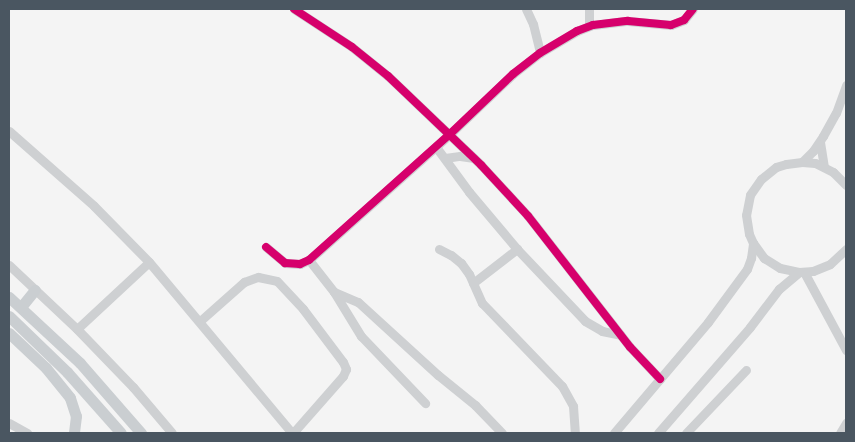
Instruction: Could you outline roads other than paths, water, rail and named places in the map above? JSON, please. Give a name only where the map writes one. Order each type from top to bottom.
[{"type":"main road","points":[[21,307],[36,290]]},
{"type":"main road","points":[[9,297],[80,363],[141,433]]},
{"type":"main road","points":[[9,316],[67,372],[121,433]]},
{"type":"main road","points":[[9,333],[46,368],[70,398],[76,416],[74,433]]},
{"type":"street","points":[[294,9],[370,61],[474,158],[528,216],[621,335],[660,379]]},
{"type":"street","points":[[526,9],[533,24],[540,53]]},
{"type":"street","points":[[590,9],[590,26]]},
{"type":"street","points":[[266,247],[285,263],[295,265],[309,260],[436,147],[513,74],[540,53],[577,31],[590,26],[637,21],[671,25],[684,20],[693,9]]},
{"type":"street","points":[[802,162],[820,142],[836,113],[846,85]]},
{"type":"street","points":[[9,130],[73,186],[149,262],[293,433],[343,376],[346,369],[343,362],[303,309],[277,281],[268,277],[258,277],[244,282],[200,321]]},
{"type":"street","points":[[820,142],[824,167]]},
{"type":"street","points":[[436,147],[469,192],[517,249],[585,321],[602,331],[621,335]]},
{"type":"street","points":[[445,158],[460,156],[474,158]]},
{"type":"street","points":[[846,185],[824,167],[802,162],[776,167],[761,179],[755,187],[747,205],[746,214],[749,234],[753,243],[772,264],[802,272],[846,350]]},
{"type":"street","points":[[614,433],[708,322],[747,269],[753,243]]},
{"type":"street","points":[[438,249],[462,263],[482,303],[567,392],[574,414],[575,433]]},
{"type":"street","points":[[472,283],[517,249]]},
{"type":"street","points":[[658,433],[750,326],[779,288],[802,272],[830,264],[846,249]]},
{"type":"street","points":[[309,260],[334,292],[361,336],[425,403]]},
{"type":"street","points":[[77,329],[149,262]]},
{"type":"street","points":[[9,265],[77,329],[133,387],[172,433]]},
{"type":"street","points":[[334,292],[358,302],[416,356],[486,415],[502,433]]},
{"type":"street","points":[[686,433],[746,370]]},
{"type":"street","points":[[9,423],[27,433]]},
{"type":"street","points":[[840,433],[846,423]]}]
